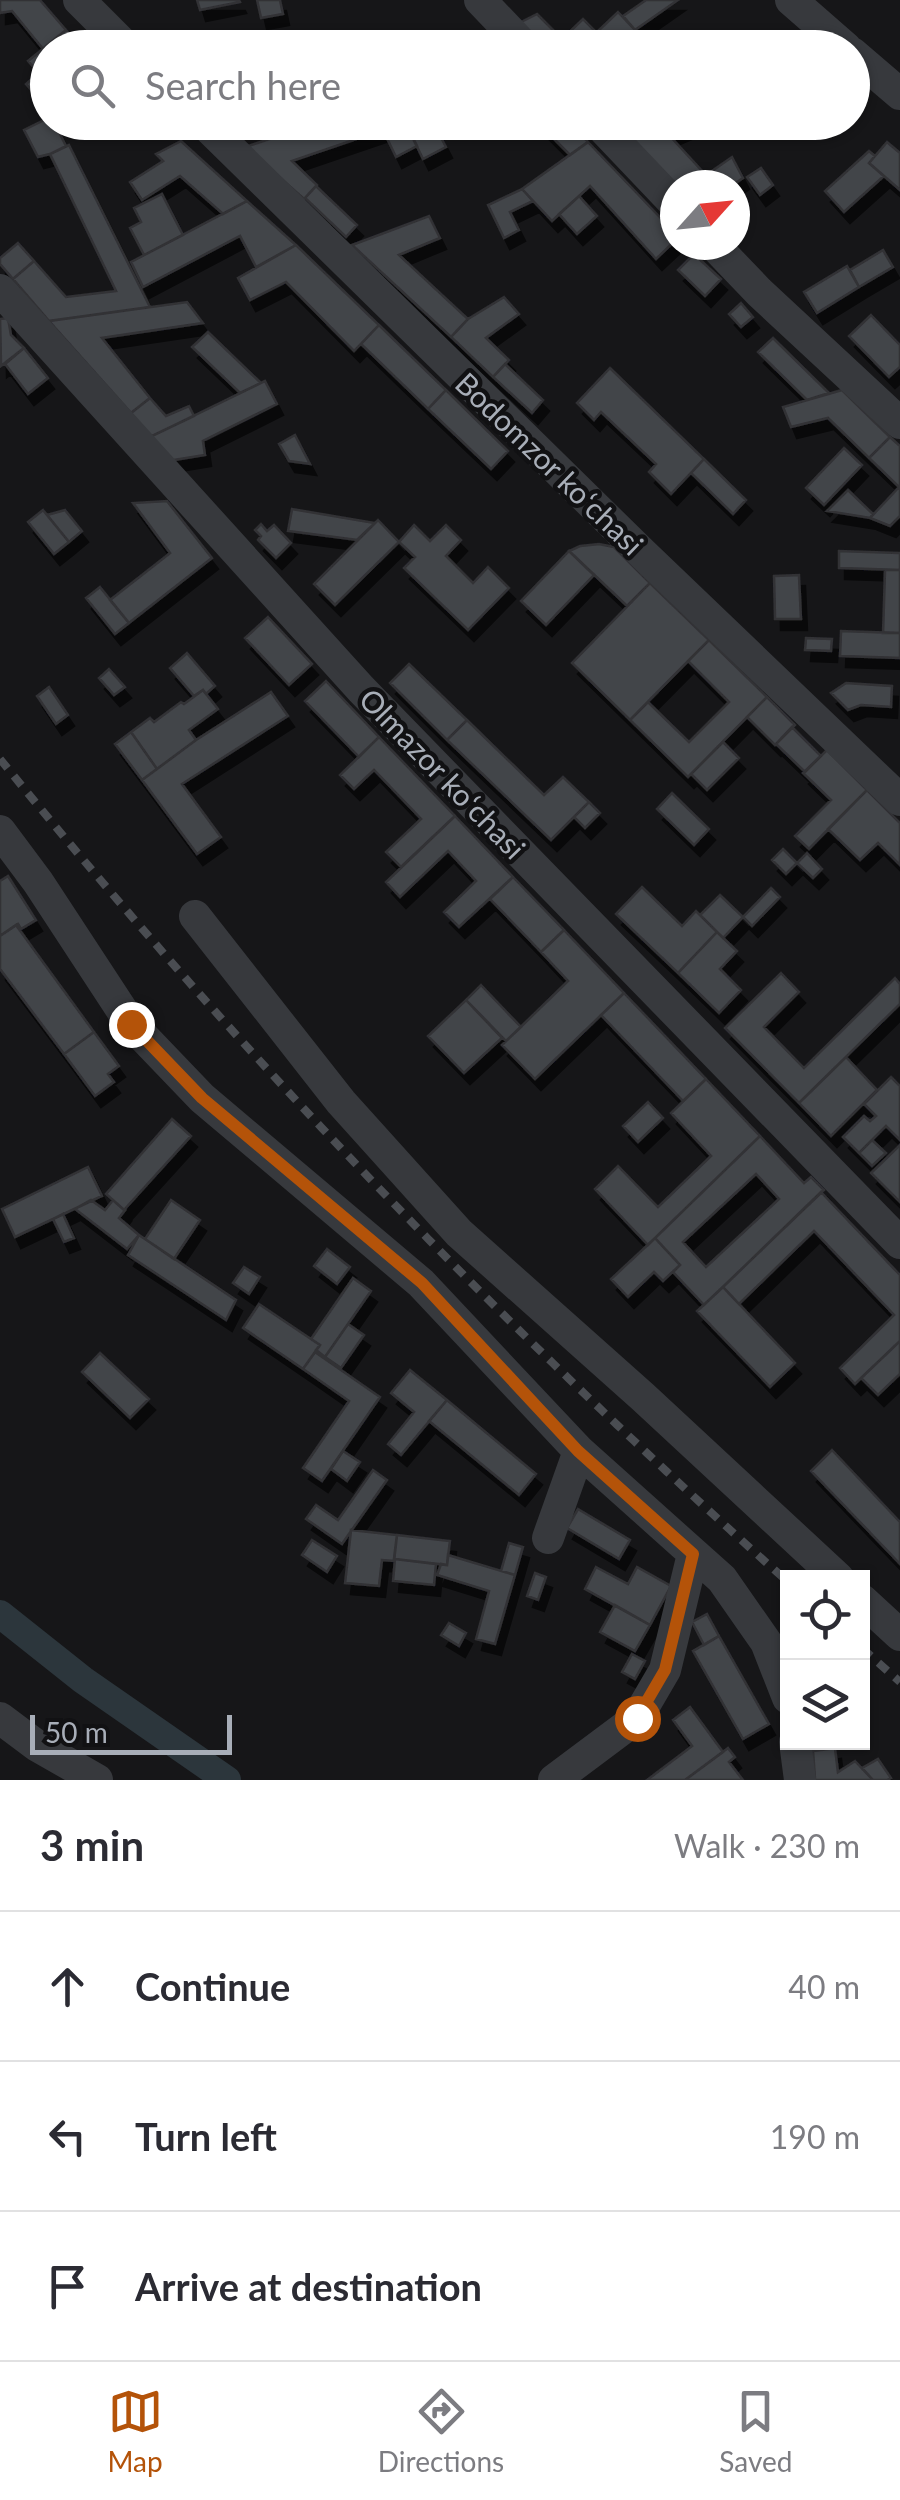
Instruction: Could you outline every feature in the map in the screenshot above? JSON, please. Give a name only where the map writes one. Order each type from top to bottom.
[{"type":"street","points":[[79,0],[109,30]]},
{"type":"street","points":[[480,0],[509,30]]},
{"type":"street","points":[[790,0],[825,30]]},
{"type":"street","points":[[870,69],[900,94]]},
{"type":"street","name":"Bodomzor koʻchasi","points":[[222,140],[641,552],[900,800]]},
{"type":"street","points":[[614,140],[660,188]]},
{"type":"street","points":[[728,260],[900,423]]},
{"type":"street","name":"Olmazor koʻchasi","points":[[0,290],[361,689],[900,1243]]},
{"type":"street","points":[[0,831],[131,1024],[202,1098],[422,1283],[578,1451],[722,1579],[766,1642],[780,1678]]},
{"type":"street","points":[[195,916],[341,1102],[459,1233],[829,1570]]},
{"type":"street","points":[[548,1538],[578,1451]]},
{"type":"street","points":[[554,1780],[637,1718],[665,1670],[693,1554]]},
{"type":"street","points":[[870,1607],[900,1635]]},
{"type":"street","points":[[0,1718],[36,1745],[97,1780]]},
{"type":"street","points":[[796,1750],[800,1780]]},
{"type":"building","points":[[0,0],[40,0],[66,30],[30,30],[30,33],[12,11],[0,13]]},
{"type":"building","points":[[197,0],[239,0],[240,2],[200,10]]},
{"type":"building","points":[[257,0],[280,0],[283,14],[261,18]]},
{"type":"building","points":[[646,0],[678,0],[635,30],[623,16]]},
{"type":"building","points":[[618,12],[635,30],[599,30]]},
{"type":"building","points":[[537,14],[553,30],[528,30],[521,22]]},
{"type":"building","points":[[583,19],[594,30],[571,30]]},
{"type":"building","points":[[30,127],[30,140],[63,140],[66,146],[38,157],[24,130]]},
{"type":"building","points":[[266,140],[354,140],[292,161],[317,185],[304,199],[245,147]]},
{"type":"building","points":[[388,140],[414,140],[417,146],[396,157]]},
{"type":"building","points":[[414,140],[442,140],[446,147],[423,159]]},
{"type":"building","points":[[555,140],[588,142],[570,155]]},
{"type":"building","points":[[632,140],[674,140],[701,170],[661,170]]},
{"type":"building","points":[[181,141],[247,201],[223,214],[180,176],[142,200],[130,182],[163,161],[156,154]]},
{"type":"building","points":[[588,142],[660,217],[660,255],[656,259],[590,186],[552,221],[522,189]]},
{"type":"building","points":[[887,142],[900,153],[900,190],[869,163]]},
{"type":"building","points":[[69,145],[150,307],[49,321],[13,279],[34,261],[66,297],[116,291],[50,154]]},
{"type":"building","points":[[869,151],[875,156],[869,163],[884,176],[844,212],[825,191]]},
{"type":"building","points":[[732,157],[739,170],[713,170]]},
{"type":"building","points":[[761,168],[773,185],[760,195],[750,175]]},
{"type":"building","points":[[316,186],[357,225],[346,237],[305,198]]},
{"type":"building","points":[[522,189],[533,201],[510,212],[519,230],[504,238],[488,205]]},
{"type":"building","points":[[162,194],[183,235],[144,255],[130,228],[141,222],[134,208]]},
{"type":"building","points":[[579,196],[597,216],[577,234],[559,214]]},
{"type":"building","points":[[247,201],[296,245],[256,267],[240,236],[143,287],[131,262]]},
{"type":"building","points":[[429,216],[440,238],[399,255],[468,319],[451,337],[352,245]]},
{"type":"building","points":[[18,243],[34,261],[13,279],[0,264],[0,258]]},
{"type":"building","points":[[296,245],[379,325],[354,351],[286,282],[250,300],[238,278]]},
{"type":"building","points":[[883,250],[893,267],[859,287],[850,270]]},
{"type":"building","points":[[688,260],[700,260],[721,279],[705,296],[678,270]]},
{"type":"building","points":[[847,266],[859,287],[817,313],[804,292]]},
{"type":"building","points":[[504,297],[519,314],[486,338],[509,360],[493,377],[451,337],[468,319]]},
{"type":"building","points":[[187,302],[203,323],[102,338],[150,398],[131,413],[49,321]]},
{"type":"building","points":[[741,303],[753,317],[741,327],[729,314]]},
{"type":"building","points":[[871,315],[900,345],[900,367],[889,377],[849,336]]},
{"type":"building","points":[[8,318],[11,335],[24,348],[1,366],[0,319]]},
{"type":"building","points":[[379,325],[446,390],[428,409],[361,344]]},
{"type":"building","points":[[208,332],[261,383],[240,393],[192,347]]},
{"type":"building","points":[[773,338],[829,393],[807,400],[758,352]]},
{"type":"building","points":[[24,348],[48,378],[28,394],[5,364]]},
{"type":"building","points":[[505,364],[543,400],[532,413],[493,377]]},
{"type":"building","points":[[610,368],[704,459],[671,494],[649,472],[656,464],[601,412],[594,420],[577,403]]},
{"type":"building","points":[[265,381],[277,404],[203,441],[205,455],[162,462],[150,437]]},
{"type":"building","points":[[446,390],[508,451],[491,469],[428,409]]},
{"type":"building","points":[[842,390],[890,437],[869,458],[828,418],[791,427],[783,407]]},
{"type":"building","points":[[150,398],[166,416],[189,406],[194,416],[150,437],[131,413]]},
{"type":"building","points":[[295,435],[310,464],[289,461],[279,444]]},
{"type":"building","points":[[890,437],[900,446],[900,516],[890,526],[870,518],[899,487],[869,458]]},
{"type":"building","points":[[844,448],[862,465],[824,505],[806,488]]},
{"type":"building","points":[[704,459],[746,500],[733,514],[691,473]]},
{"type":"building","points":[[848,490],[873,514],[870,518],[827,511]]},
{"type":"building","points":[[167,501],[212,558],[129,623],[110,600],[170,553],[133,503]]},
{"type":"building","points":[[292,509],[375,523],[357,540],[288,531]]},
{"type":"building","points":[[43,510],[69,542],[54,554],[28,522]]},
{"type":"building","points":[[65,510],[82,531],[69,542],[47,515]]},
{"type":"building","points":[[378,520],[399,542],[335,605],[314,584]]},
{"type":"building","points":[[261,524],[267,531],[274,525],[291,543],[276,558],[258,540],[261,536],[255,530]]},
{"type":"building","points":[[414,525],[430,541],[446,525],[461,540],[446,556],[473,583],[488,567],[509,588],[468,630],[404,568],[415,557],[399,542]]},
{"type":"building","points":[[599,544],[614,547],[650,583],[627,606],[569,551]]},
{"type":"building","points":[[569,551],[594,575],[546,625],[521,601]]},
{"type":"building","points":[[839,551],[900,553],[900,570],[839,568]]},
{"type":"building","points":[[885,570],[900,570],[900,633],[883,633]]},
{"type":"building","points":[[799,575],[801,619],[775,619],[774,576]]},
{"type":"building","points":[[650,583],[709,640],[630,720],[572,663]]},
{"type":"building","points":[[100,587],[129,623],[115,634],[86,598]]},
{"type":"building","points":[[268,617],[312,664],[289,685],[245,638]]},
{"type":"building","points":[[841,631],[900,633],[900,658],[840,656]]},
{"type":"building","points":[[806,638],[832,639],[831,651],[805,650]]},
{"type":"building","points":[[709,640],[767,697],[688,777],[630,720],[648,702],[689,742],[729,702],[688,661]]},
{"type":"building","points":[[187,653],[215,686],[206,694],[203,690],[194,696],[170,668]]},
{"type":"building","points":[[409,664],[467,720],[447,740],[390,683]]},
{"type":"building","points":[[109,669],[125,687],[114,695],[99,678]]},
{"type":"building","points":[[326,681],[379,737],[359,757],[305,701]]},
{"type":"building","points":[[846,683],[892,686],[891,707],[861,705],[848,710],[831,693]]},
{"type":"building","points":[[49,687],[68,715],[56,724],[37,696]]},
{"type":"building","points":[[203,690],[218,709],[189,730],[196,740],[157,769],[131,732]]},
{"type":"building","points":[[271,692],[288,716],[182,784],[221,837],[197,854],[142,780]]},
{"type":"building","points":[[767,697],[795,725],[775,745],[747,717]]},
{"type":"building","points":[[467,720],[544,795],[563,777],[589,802],[551,840],[447,740]]},
{"type":"building","points":[[792,727],[821,756],[805,772],[776,744]]},
{"type":"building","points":[[131,732],[157,769],[142,780],[115,744]]},
{"type":"building","points":[[379,737],[455,816],[401,867],[386,852],[421,819],[374,770],[354,789],[340,775]]},
{"type":"building","points":[[723,742],[739,758],[707,790],[691,774]]},
{"type":"building","points":[[827,750],[867,790],[809,849],[795,836],[831,800],[803,773]]},
{"type":"building","points":[[867,790],[900,823],[900,865],[878,843],[860,860],[828,829]]},
{"type":"building","points":[[672,793],[709,829],[694,845],[657,809]]},
{"type":"building","points":[[589,802],[600,813],[585,828],[574,817]]},
{"type":"building","points":[[455,816],[513,877],[459,927],[444,912],[476,881],[448,851],[400,897],[386,882]]},
{"type":"building","points":[[783,849],[797,863],[786,874],[772,860]]},
{"type":"building","points":[[807,853],[822,869],[813,878],[797,863]]},
{"type":"building","points":[[8,876],[36,920],[21,929],[18,924],[0,936],[0,881]]},
{"type":"building","points":[[513,877],[564,930],[541,952],[490,899]]},
{"type":"building","points":[[642,887],[682,926],[696,911],[717,932],[678,973],[616,914]]},
{"type":"building","points":[[771,888],[780,897],[752,926],[743,917]]},
{"type":"building","points":[[720,895],[743,917],[723,938],[700,915]]},
{"type":"building","points":[[16,925],[94,1032],[64,1054],[0,969],[0,936]]},
{"type":"building","points":[[564,930],[624,993],[535,1079],[502,1045],[568,981],[541,952]]},
{"type":"building","points":[[717,932],[737,951],[720,969],[741,990],[719,1013],[678,973]]},
{"type":"building","points":[[781,973],[799,992],[764,1027],[804,1068],[895,978],[900,984],[900,1004],[799,1103],[725,1028]]},
{"type":"building","points":[[481,985],[521,1027],[506,1041],[466,1000]]},
{"type":"building","points":[[624,993],[706,1079],[683,1101],[601,1015]]},
{"type":"building","points":[[466,1000],[502,1038],[464,1073],[428,1036]]},
{"type":"building","points":[[94,1032],[119,1066],[108,1074],[114,1082],[95,1096],[64,1054]]},
{"type":"building","points":[[846,1057],[877,1090],[831,1136],[799,1103]]},
{"type":"building","points":[[891,1077],[900,1086],[900,1140],[886,1126],[859,1153],[843,1137],[864,1116],[870,1121],[876,1116],[864,1104]]},
{"type":"building","points":[[706,1079],[760,1136],[648,1245],[595,1189],[618,1166],[658,1207],[711,1156],[671,1113]]},
{"type":"building","points":[[648,1102],[663,1118],[638,1142],[623,1126]]},
{"type":"building","points":[[172,1119],[191,1136],[124,1210],[106,1194]]},
{"type":"building","points":[[760,1136],[804,1183],[811,1177],[824,1190],[704,1305],[673,1272],[680,1265],[655,1238]],"holes":[[[756,1174],[779,1199],[706,1267],[683,1242]]]},
{"type":"building","points":[[872,1140],[886,1153],[872,1166],[859,1153]]},
{"type":"building","points":[[900,1145],[900,1202],[871,1173]]},
{"type":"building","points":[[88,1167],[102,1196],[15,1237],[2,1209]]},
{"type":"building","points":[[821,1192],[900,1275],[900,1341],[855,1384],[840,1368],[894,1315],[814,1231],[739,1304],[723,1287]]},
{"type":"building","points":[[91,1200],[105,1210],[113,1200],[126,1209],[119,1218],[139,1235],[127,1249],[75,1209]]},
{"type":"building","points":[[171,1200],[200,1220],[174,1259],[145,1239]]},
{"type":"building","points":[[63,1214],[74,1238],[64,1242],[53,1219]]},
{"type":"building","points":[[139,1235],[236,1300],[226,1320],[128,1255]]},
{"type":"building","points":[[655,1238],[680,1265],[663,1281],[654,1272],[628,1297],[611,1279]]},
{"type":"building","points":[[327,1249],[350,1267],[337,1284],[314,1266]]},
{"type":"building","points":[[244,1267],[260,1277],[249,1294],[233,1283]]},
{"type":"building","points":[[353,1278],[371,1291],[325,1357],[316,1350],[320,1345],[311,1339]]},
{"type":"building","points":[[723,1287],[795,1363],[770,1387],[697,1311]]},
{"type":"building","points":[[259,1304],[320,1345],[303,1369],[243,1328]]},
{"type":"building","points":[[348,1324],[364,1335],[341,1368],[325,1357]]},
{"type":"building","points":[[900,1341],[900,1374],[878,1395],[861,1378]]},
{"type":"building","points":[[315,1352],[380,1397],[322,1481],[303,1468],[349,1401],[303,1369]]},
{"type":"building","points":[[100,1353],[149,1399],[130,1418],[82,1372]]},
{"type":"building","points":[[410,1370],[447,1400],[401,1455],[388,1444],[414,1412],[391,1393]]},
{"type":"building","points":[[447,1400],[536,1474],[519,1495],[429,1421]]},
{"type":"building","points":[[832,1450],[900,1522],[900,1564],[811,1471]]},
{"type":"building","points":[[343,1451],[360,1462],[347,1481],[331,1469]]},
{"type":"building","points":[[373,1470],[387,1480],[342,1544],[306,1519],[316,1505],[338,1520]]},
{"type":"building","points":[[578,1509],[630,1540],[619,1559],[567,1528]]},
{"type":"building","points":[[351,1530],[397,1535],[394,1561],[382,1560],[379,1586],[345,1583]]},
{"type":"building","points":[[397,1535],[450,1541],[447,1565],[394,1559]]},
{"type":"building","points":[[312,1540],[337,1556],[327,1572],[302,1555]]},
{"type":"building","points":[[509,1543],[523,1547],[515,1575],[501,1571]]},
{"type":"building","points":[[448,1555],[515,1575],[495,1644],[476,1639],[489,1591],[437,1575],[441,1564],[447,1565]]},
{"type":"building","points":[[395,1559],[436,1564],[434,1585],[393,1581]]},
{"type":"building","points":[[596,1567],[628,1584],[637,1567],[671,1586],[650,1625],[585,1589]]},
{"type":"building","points":[[535,1573],[546,1577],[538,1600],[527,1596]]},
{"type":"building","points":[[615,1605],[650,1625],[635,1651],[600,1632]]},
{"type":"building","points":[[707,1614],[719,1636],[704,1645],[692,1622]]},
{"type":"building","points":[[449,1623],[466,1633],[459,1646],[441,1635]]},
{"type":"building","points":[[719,1636],[769,1724],[743,1739],[693,1651]]},
{"type":"building","points":[[632,1654],[645,1661],[635,1679],[622,1672]]},
{"type":"building","points":[[690,1707],[723,1752],[685,1780],[647,1780],[692,1746],[673,1720]]},
{"type":"building","points":[[728,1748],[735,1757],[729,1762],[743,1780],[685,1780]]},
{"type":"building","points":[[835,1750],[838,1772],[855,1761],[873,1780],[815,1780],[813,1751]]},
{"type":"building","points":[[878,1759],[891,1778],[873,1780],[862,1768]]},
{"type":"waterway","points":[[0,1614],[83,1680],[227,1780]]},
{"type":"railway","points":[[0,759],[184,976],[377,1186],[579,1388],[780,1575]]},
{"type":"railway","points":[[870,1655],[900,1682]]},
{"type":"route","points":[[131,1024],[202,1098],[422,1283],[578,1451],[693,1554],[665,1670],[637,1718]]}]
